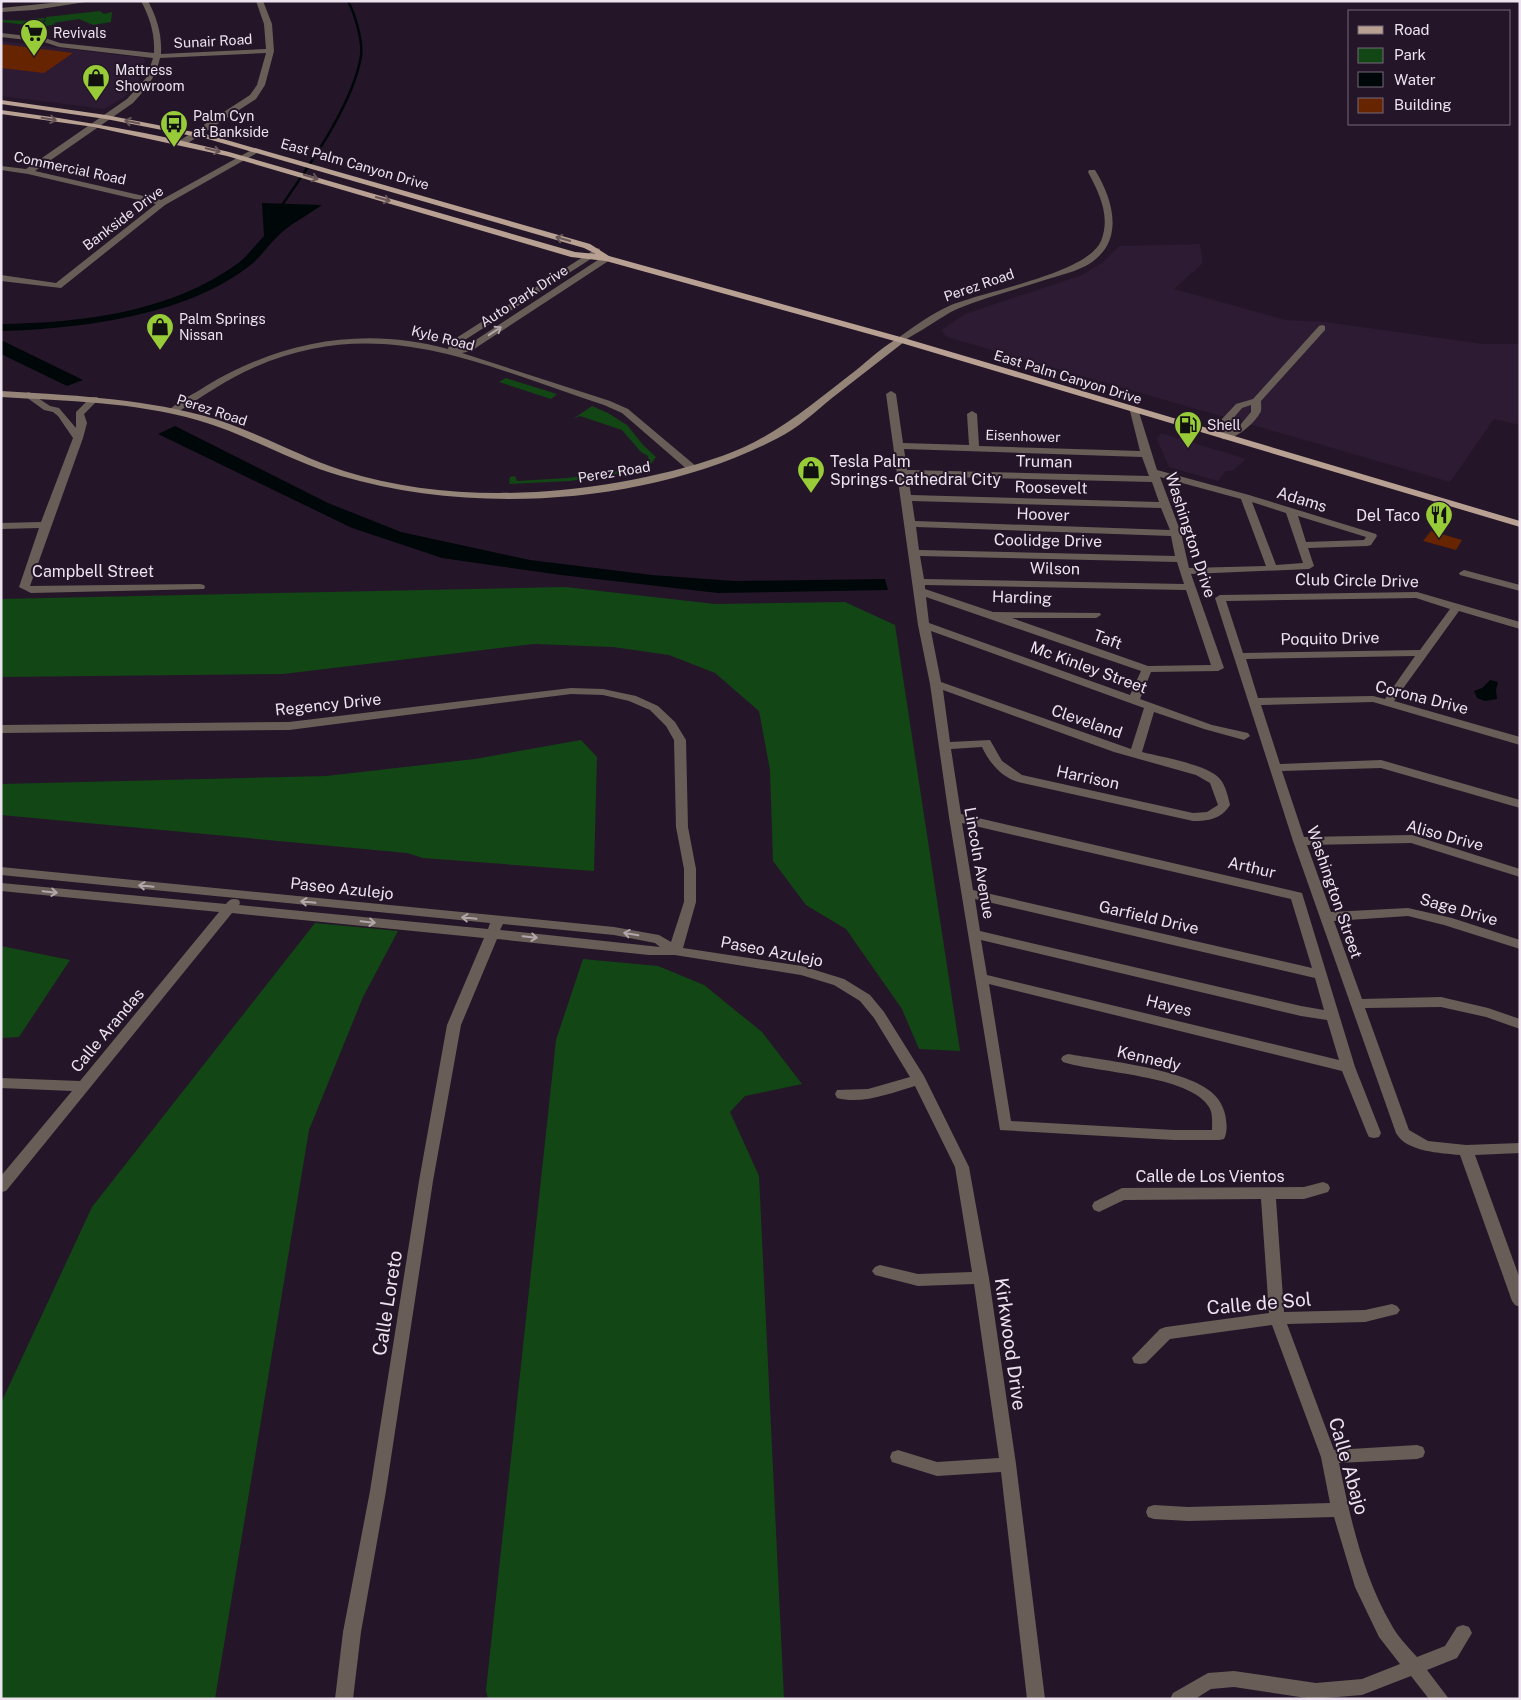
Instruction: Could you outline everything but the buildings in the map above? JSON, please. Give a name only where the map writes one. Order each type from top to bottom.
[{"type":"main road","name":"East Palm Canyon Drive","points":[[1,102],[106,118],[197,135],[258,150],[587,246],[597,250],[607,258]]},
{"type":"main road","name":"East Palm Canyon Drive","points":[[1,112],[94,126],[182,143],[244,158],[574,255],[607,258],[901,340],[1520,524]]},
{"type":"main road","name":"Perez Road","points":[[1,394],[94,400],[173,411],[202,418],[230,428],[345,475],[431,491],[487,495],[566,492],[610,488],[656,479],[734,455],[776,436],[802,418],[901,340]]},
{"type":"street","points":[[1,10],[89,1]]},
{"type":"street","points":[[28,172],[130,101],[145,87],[153,71],[159,35],[154,18],[144,1]]},
{"type":"street","points":[[182,143],[253,97],[263,80],[270,51],[268,24],[259,1]]},
{"type":"street","name":"Sunair Road","points":[[1,35],[45,40],[59,45],[157,56],[270,51]]},
{"type":"street","name":"Bankside Drive","points":[[1,278],[58,286],[162,202],[258,150]]},
{"type":"street","name":"Commercial Road","points":[[1,168],[28,172],[162,202]]},
{"type":"street","name":"Perez Road","points":[[901,340],[932,318],[954,307],[1072,269],[1094,256],[1105,241],[1109,219],[1105,196],[1092,172]]},
{"type":"street","name":"Auto Park Drive","points":[[597,250],[453,344],[452,352],[468,349],[607,258]]},
{"type":"street","points":[[1225,437],[1225,421],[1239,406],[1256,402],[1322,328]]},
{"type":"street","name":"Kyle Road","points":[[173,411],[237,372],[262,360],[323,343],[362,341],[403,342],[452,352],[607,403],[625,412],[693,469]]},
{"type":"street","name":"Lincoln Avenue","points":[[891,394],[905,498],[920,587],[924,626],[936,684],[955,817],[1006,1126],[1174,1136],[1219,1135]]},
{"type":"street","points":[[28,395],[47,408],[56,410],[61,414],[78,438]]},
{"type":"street","name":"Campbell Street","points":[[94,400],[78,414],[82,424],[78,438],[24,587],[26,589],[200,587]]},
{"type":"street","points":[[1225,437],[1244,426],[1256,412],[1256,402]]},
{"type":"street","name":"Washington Drive","points":[[1135,411],[1146,454],[1176,533],[1181,559],[1218,668]]},
{"type":"street","points":[[972,414],[974,448]]},
{"type":"street","name":"Eisenhower","points":[[898,446],[1146,454]]},
{"type":"street","name":"Truman","points":[[902,473],[1155,476]]},
{"type":"street","name":"Adams","points":[[1155,476],[1245,497],[1372,536],[1367,543],[1303,545]]},
{"type":"street","points":[[1245,497],[1272,569]]},
{"type":"street","name":"Roosevelt","points":[[905,498],[1166,505]]},
{"type":"street","points":[[1186,571],[1310,566],[1291,512]]},
{"type":"street","name":"Hoover","points":[[910,524],[1176,533]]},
{"type":"street","points":[[1,526],[45,525]]},
{"type":"street","name":"Coolidge Drive","points":[[914,553],[1181,559]]},
{"type":"street","points":[[1464,573],[1520,588]]},
{"type":"street","name":"Wilson","points":[[920,587],[1191,587]]},
{"type":"street","name":"Harding","points":[[920,587],[992,615],[1096,615]]},
{"type":"street","name":"Club Circle Drive","points":[[1220,598],[1417,595],[1520,626]]},
{"type":"street","name":"Washington Street","points":[[1220,598],[1275,768],[1403,1133],[1426,1146],[1466,1150]]},
{"type":"street","points":[[1388,702],[1457,607]]},
{"type":"street","name":"Taft","points":[[992,615],[1146,669],[1218,668]]},
{"type":"street","name":"Mc Kinley Street","points":[[924,626],[1134,699],[1150,707],[1208,727],[1244,736]]},
{"type":"street","name":"Poquito Drive","points":[[1238,656],[1423,653]]},
{"type":"street","points":[[1134,699],[1146,669]]},
{"type":"street","name":"Cleveland","points":[[936,684],[1135,754],[1200,772],[1214,781],[1221,793]]},
{"type":"street","name":"Regency Drive","points":[[1,729],[289,726],[571,691],[603,692],[632,698],[654,708],[670,724],[680,740],[682,827],[690,869],[690,902],[675,951]]},
{"type":"street","name":"Corona Drive","points":[[1255,702],[1373,699],[1520,741]]},
{"type":"street","points":[[1135,754],[1150,707]]},
{"type":"street","name":"Harrison","points":[[945,746],[986,743],[991,757],[1003,770],[1018,778],[1193,817],[1208,817],[1219,813],[1224,805],[1221,793]]},
{"type":"street","points":[[1275,768],[1381,764],[1520,804]]},
{"type":"street","name":"Arthur","points":[[955,817],[1297,896],[1348,1067],[1374,1133]]},
{"type":"street","name":"Aliso Drive","points":[[1300,841],[1412,839],[1520,873]]},
{"type":"street","name":"Paseo Azulejo","points":[[1,871],[241,896],[495,927],[649,952],[675,951],[802,971],[839,982],[865,998],[880,1015]]},
{"type":"street","name":"Paseo Azulejo","points":[[1,886],[230,908],[495,927]]},
{"type":"street","name":"Garfield Drive","points":[[968,893],[1321,974]]},
{"type":"street","name":"Calle Arandas","points":[[1,1188],[82,1086],[241,896]]},
{"type":"street","name":"Sage Drive","points":[[1327,917],[1408,912],[1447,921],[1520,945]]},
{"type":"street","name":"Calle Loreto","points":[[344,1699],[352,1632],[378,1491],[446,1065],[454,1025],[495,927]]},
{"type":"street","points":[[975,934],[1301,1011],[1334,1016]]},
{"type":"street","name":"Hayes","points":[[982,978],[1348,1067]]},
{"type":"street","points":[[1357,1004],[1440,1002],[1488,1013],[1520,1024]]},
{"type":"street","name":"Kirkwood Drive","points":[[880,1015],[919,1080],[962,1167],[981,1278],[1008,1464],[1036,1699]]},
{"type":"street","name":"Kennedy","points":[[1068,1059],[1160,1076],[1195,1088],[1213,1100],[1220,1120],[1219,1135]]},
{"type":"street","points":[[842,1094],[868,1094],[919,1080]]},
{"type":"street","points":[[1,1083],[82,1086]]},
{"type":"street","points":[[1520,1148],[1466,1150],[1520,1301]]},
{"type":"street","name":"Calle de Los Vientos","points":[[1099,1206],[1122,1194],[1304,1193],[1323,1188]]},
{"type":"street","name":"Calle Abajo","points":[[1268,1194],[1277,1318],[1330,1457],[1340,1510],[1364,1586],[1385,1631],[1440,1699]]},
{"type":"street","points":[[880,1271],[918,1280],[981,1278]]},
{"type":"street","name":"Calle de Sol","points":[[1140,1358],[1166,1333],[1277,1318],[1365,1316],[1392,1310]]},
{"type":"street","points":[[1330,1457],[1417,1452]]},
{"type":"street","points":[[898,1457],[937,1469],[1008,1464]]},
{"type":"street","points":[[1154,1512],[1188,1514],[1340,1510]]},
{"type":"street","points":[[1179,1699],[1208,1681],[1234,1679],[1316,1691],[1362,1687],[1415,1668],[1451,1652],[1464,1633]]},
{"type":"shaded area","points":[[1,41],[145,58],[144,65],[137,84],[124,97],[104,109],[1,96]]},
{"type":"shaded area","points":[[1200,244],[1203,263],[1174,289],[1285,320],[1325,322],[1483,344],[1520,344],[1520,425],[1494,419],[1450,482],[947,337],[941,330],[965,314],[1082,275],[1103,262],[1119,246]]},
{"type":"shaded area","name":"Shell","points":[[1161,433],[1246,459],[1232,471],[1226,471],[1218,481],[1169,467],[1157,439]]},
{"type":"green space","points":[[100,11],[104,14],[112,12],[111,22],[93,25],[79,19],[53,23],[56,24],[43,27],[1,22],[2,20],[39,21],[29,19],[45,18],[43,22],[45,22],[46,17]]},
{"type":"green space","points":[[506,378],[557,394],[551,399],[499,382]]},
{"type":"green space","points":[[592,406],[627,425],[643,445],[656,457],[648,468],[640,470],[649,462],[648,456],[641,452],[622,430],[580,416],[573,419]]},
{"type":"green space","points":[[631,469],[635,471],[570,481],[509,484],[510,477],[515,476],[517,481],[568,478]]},
{"type":"green space","points":[[565,587],[715,604],[845,602],[895,625],[960,1051],[919,1049],[902,1009],[846,929],[806,905],[773,861],[770,770],[759,711],[715,673],[669,655],[613,647],[534,644],[283,674],[1,677],[1,599]]},
{"type":"green space","points":[[581,740],[597,757],[594,871],[423,858],[407,853],[1,815],[1,784],[326,776],[475,759]]},
{"type":"green space","points":[[315,923],[398,931],[363,997],[309,1130],[215,1699],[1,1699],[1,1403],[92,1207]]},
{"type":"green space","points":[[1,946],[70,960],[19,1037],[1,1038]]},
{"type":"green space","points":[[583,959],[658,966],[704,985],[762,1032],[802,1084],[745,1096],[730,1112],[759,1176],[784,1699],[488,1699],[486,1690],[556,1040]]},
{"type":"water","points":[[262,203],[322,205],[281,233],[244,270],[219,286],[190,299],[160,309],[95,323],[31,330],[1,331],[1,324],[62,321],[124,312],[184,293],[211,280],[241,261],[264,236]]},
{"type":"water","points":[[1,340],[83,380],[67,386],[1,354]]},
{"type":"water","points":[[175,426],[328,503],[401,532],[530,560],[652,575],[734,581],[885,579],[888,590],[718,593],[561,575],[442,558],[352,528],[158,434]]},
{"type":"water","points":[[1490,680],[1498,682],[1496,690],[1497,699],[1485,701],[1477,698],[1474,691],[1482,688]]},
{"type":"waterway","points":[[280,208],[328,135],[349,95],[356,75],[361,56],[361,43],[356,20],[348,1]]},
{"type":"place","name":"Revivals","points":[[34,57]]},
{"type":"place","name":"Mattress Showroom","points":[[96,102]]},
{"type":"place","name":"Palm Cyn at Bankside","points":[[174,148]]},
{"type":"place","name":"Palm Springs Nissan","points":[[160,351]]},
{"type":"place","name":"Shell","points":[[1188,449]]},
{"type":"place","name":"Tesla Palm Springs-Cathedral City","points":[[811,494]]},
{"type":"place","name":"Del Taco","points":[[1439,539]]}]
